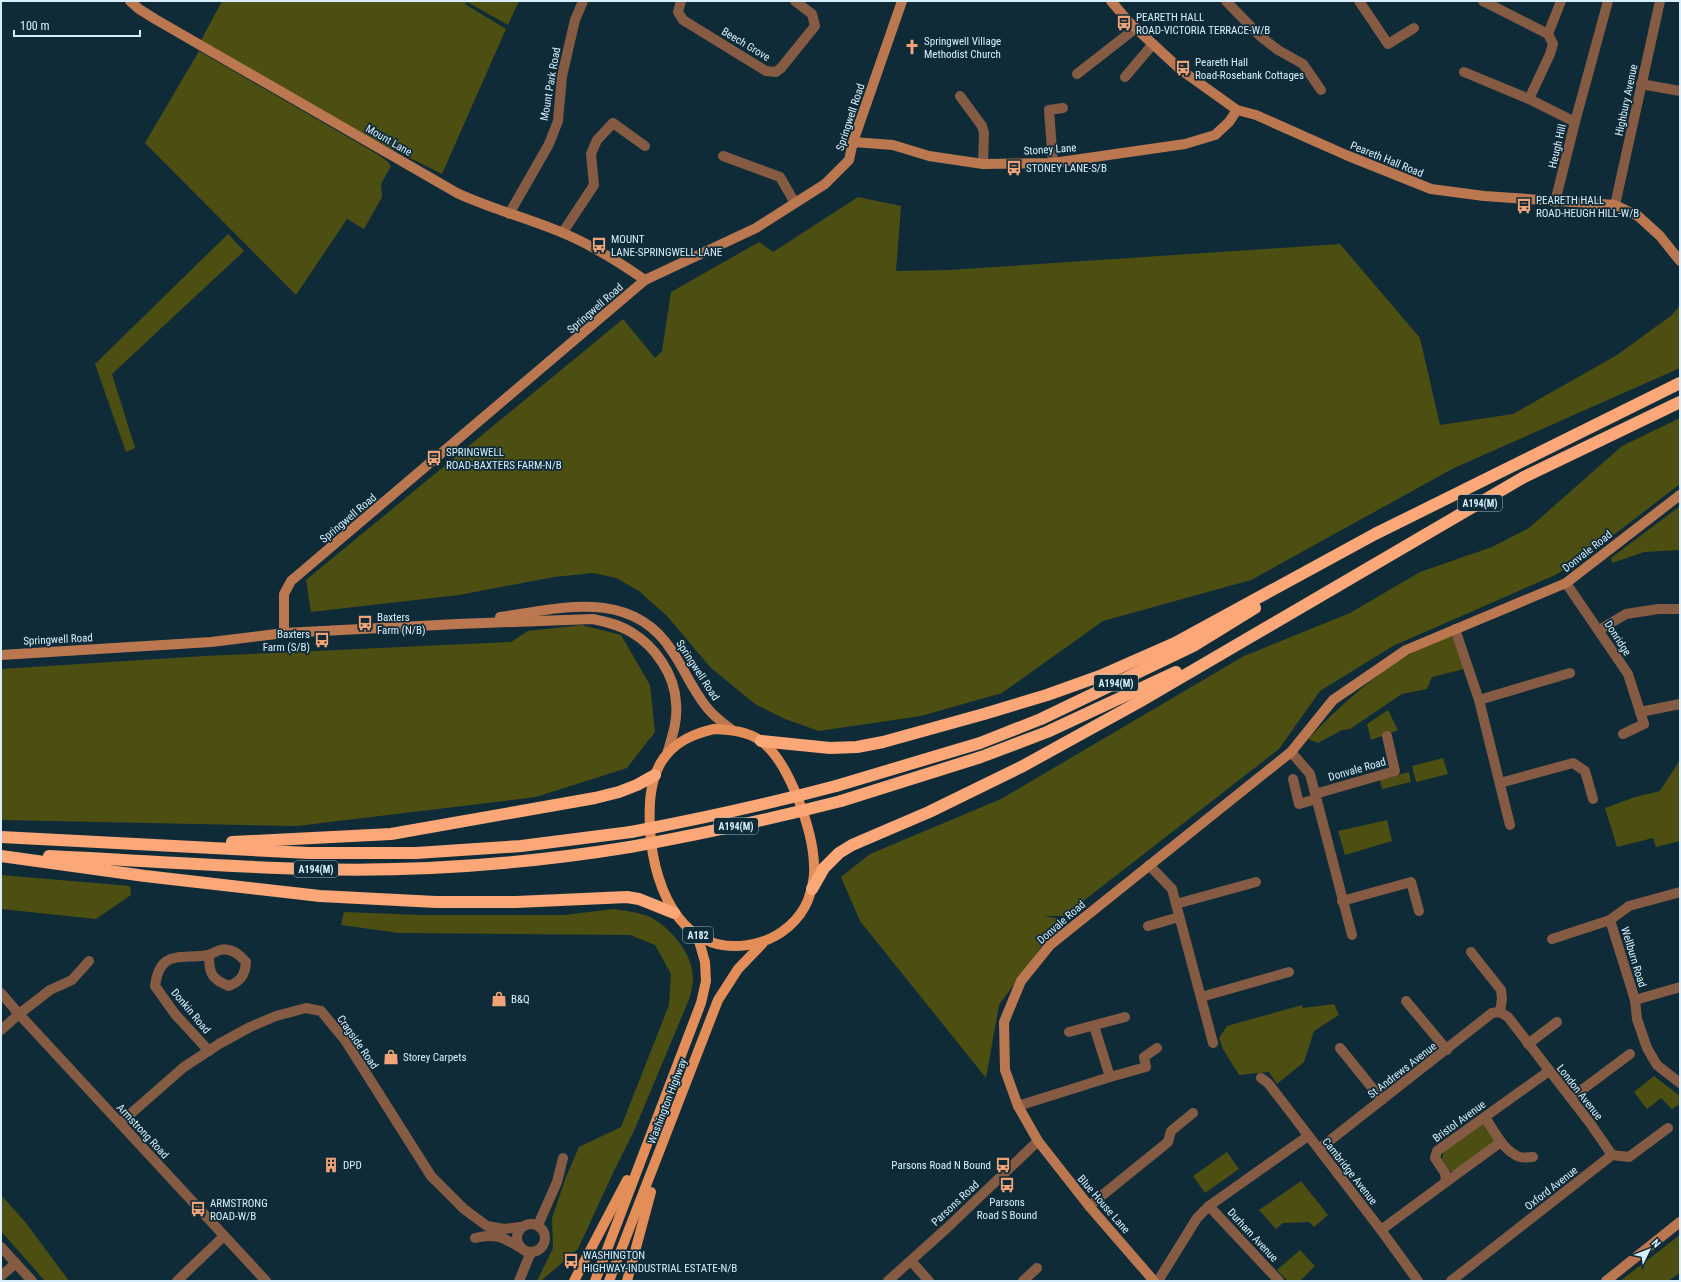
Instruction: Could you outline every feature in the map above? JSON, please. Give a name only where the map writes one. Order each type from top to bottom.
[{"type":"highway","name":"A194(M)","points":[[761,741],[830,748],[856,747],[882,742],[984,714],[1047,695],[1100,676],[1175,643],[1375,534],[1680,383]]},
{"type":"highway","name":"A194(M)","points":[[812,889],[824,868],[839,853],[852,845],[929,812],[1023,766],[1139,702],[1524,477],[1680,402]]},
{"type":"highway","name":"A194(M)","points":[[1,837],[151,846],[310,853],[416,852],[521,846],[630,832],[700,819],[768,804],[836,786],[980,743],[1041,719],[1195,645],[1375,534]]},
{"type":"highway","name":"A194(M)","points":[[1,854],[312,869],[416,868],[522,861],[588,854],[701,834],[772,819],[841,801],[981,757],[1047,732],[1155,683],[1286,616]]},
{"type":"highway","name":"A194(M)","points":[[151,846],[391,834],[595,798],[620,792],[655,775]]},
{"type":"highway","name":"A194(M)","points":[[1,854],[145,876],[320,896],[436,902],[508,902],[627,897],[639,899],[674,913]]},
{"type":"main road","name":"A182","points":[[714,729],[732,730],[747,734],[761,741],[776,755],[799,802],[814,865],[812,889],[807,902],[795,920],[779,934],[766,941],[752,945],[731,946],[710,941],[697,934],[684,925],[674,913],[663,892],[656,868],[651,842],[650,817],[651,792],[655,775],[667,754],[680,742],[697,733],[714,729]]},
{"type":"main road","name":"Washington Highway","points":[[595,1281],[701,1003],[706,981],[705,962],[697,934]]},
{"type":"main road","name":"Washington Highway","points":[[609,1281],[662,1148],[718,1000],[738,969],[766,941]]},
{"type":"main road","points":[[574,1281],[648,1142]]},
{"type":"main road","points":[[627,1281],[662,1148]]},
{"type":"street","name":"Mount Lane","points":[[130,1],[140,10],[440,183],[472,200],[563,232],[617,261],[646,280]]},
{"type":"street","name":"Mount Park Road","points":[[510,214],[549,144],[558,121],[562,76],[575,20],[583,1]]},
{"type":"street","name":"Beech Grove","points":[[681,1],[678,12],[683,20],[766,71],[771,72],[781,68],[815,26],[812,14],[795,1]]},
{"type":"street","name":"Springwell Road","points":[[284,633],[284,594],[291,581],[646,280],[756,228],[825,184],[849,160],[853,142],[902,1]]},
{"type":"street","name":"Peareth Hall Road","points":[[1111,1],[1136,28],[1181,70],[1237,110],[1256,115],[1346,155],[1431,190],[1555,202],[1615,205],[1638,216],[1660,236],[1680,261]]},
{"type":"street","points":[[1226,1],[1260,36],[1278,50],[1303,64],[1321,90]]},
{"type":"street","points":[[1359,1],[1388,44],[1414,28]]},
{"type":"street","points":[[1483,1],[1548,34],[1552,44],[1550,54],[1528,99]]},
{"type":"street","points":[[1548,34],[1561,1]]},
{"type":"street","points":[[1575,122],[1608,1]]},
{"type":"street","name":"Highbury Avenue","points":[[1615,205],[1660,1]]},
{"type":"street","points":[[1077,74],[1136,28]]},
{"type":"street","points":[[1125,76],[1153,44]]},
{"type":"street","name":"Heugh Hill","points":[[1464,72],[1528,99],[1575,122],[1555,202]]},
{"type":"street","points":[[1641,84],[1680,91]]},
{"type":"street","points":[[960,96],[982,126],[984,133],[983,164]]},
{"type":"street","points":[[1053,163],[1049,110],[1063,108]]},
{"type":"street","name":"Stoney Lane","points":[[853,142],[893,145],[929,156],[983,164],[1053,163],[1185,144],[1215,135],[1229,122],[1237,110]]},
{"type":"street","points":[[563,232],[594,185],[590,154],[597,140],[613,123],[645,146]]},
{"type":"street","points":[[723,156],[780,177],[795,203]]},
{"type":"street","name":"Donvale Road","points":[[1038,1141],[1018,1106],[1005,1070],[1004,1022],[1021,981],[1050,945],[1290,752],[1333,700],[1406,650],[1566,583],[1680,494]]},
{"type":"street","name":"Donridge","points":[[1566,583],[1628,674],[1644,724],[1623,734]]},
{"type":"street","name":"Springwell Road","points":[[457,624],[580,606],[605,607],[626,612],[652,629],[672,650],[709,710],[732,730]]},
{"type":"street","points":[[1599,630],[1626,614],[1658,609],[1680,609]]},
{"type":"street","name":"Springwell Road","points":[[1,655],[211,642],[284,633],[594,619],[613,623],[632,632],[649,646],[664,664],[672,683],[676,702],[676,720],[667,754]]},
{"type":"street","points":[[1455,629],[1479,700],[1510,825]]},
{"type":"street","points":[[1479,700],[1570,673]]},
{"type":"street","points":[[1640,712],[1680,704]]},
{"type":"street","name":"Donvale Road","points":[[1316,797],[1395,771],[1386,736]]},
{"type":"street","points":[[1290,752],[1310,774],[1352,935]]},
{"type":"street","points":[[1500,783],[1573,764],[1585,771],[1593,799]]},
{"type":"street","points":[[1293,779],[1299,804],[1316,797]]},
{"type":"street","points":[[1149,865],[1172,889],[1213,1044]]},
{"type":"street","points":[[1176,904],[1256,882]]},
{"type":"street","points":[[1342,900],[1411,882],[1419,911]]},
{"type":"street","name":"Wellburn Road","points":[[1552,938],[1610,920],[1630,906],[1680,892]]},
{"type":"street","points":[[1148,926],[1179,917]]},
{"type":"street","name":"Wellburn Road","points":[[1610,920],[1635,1000],[1637,1019],[1647,1048],[1657,1065],[1680,1083]]},
{"type":"street","points":[[1471,952],[1501,990],[1502,999],[1500,1012]]},
{"type":"street","name":"Donkin Road","points":[[209,955],[180,956],[168,960],[160,969],[156,978],[155,986],[175,1014],[209,1051]]},
{"type":"street","points":[[1,1030],[50,990],[72,980],[89,961]]},
{"type":"street","points":[[1201,997],[1289,972]]},
{"type":"street","name":"Wellburn Road","points":[[1635,1000],[1680,987]]},
{"type":"street","name":"Armstrong Road","points":[[1,993],[266,1281]]},
{"type":"street","points":[[1406,1001],[1447,1050]]},
{"type":"street","name":"Cragside Road","points":[[120,1123],[184,1067],[250,1027],[276,1016],[306,1008],[321,1011],[345,1040],[431,1176],[464,1209],[489,1230],[520,1247]]},
{"type":"street","name":"London Avenue","points":[[1500,1012],[1508,1017],[1571,1098],[1612,1155]]},
{"type":"street","name":"St Andrews Avenue","points":[[1319,1149],[1447,1050],[1492,1013],[1500,1012]]},
{"type":"street","points":[[1069,1032],[1125,1017]]},
{"type":"street","points":[[1528,1044],[1557,1022]]},
{"type":"street","points":[[1094,1026],[1110,1077]]},
{"type":"street","points":[[1018,1106],[1146,1067],[1144,1057],[1157,1048]]},
{"type":"street","points":[[1340,1048],[1382,1100]]},
{"type":"street","points":[[1571,1098],[1630,1054]]},
{"type":"street","name":"Bristol Avenue","points":[[1446,1182],[1444,1173],[1435,1158],[1437,1151],[1549,1071]]},
{"type":"street","name":"Cambridge Avenue","points":[[1261,1078],[1268,1082],[1418,1281]]},
{"type":"street","points":[[1089,1206],[1168,1142],[1171,1132],[1193,1113]]},
{"type":"street","points":[[1486,1117],[1501,1142],[1512,1153],[1521,1157],[1533,1157]]},
{"type":"street","points":[[1612,1155],[1629,1157],[1668,1128]]},
{"type":"street","points":[[1158,1281],[1197,1218],[1209,1206],[1308,1136]]},
{"type":"street","name":"Blue House Lane","points":[[1038,1141],[1089,1206],[1154,1281]]},
{"type":"street","name":"Parsons Road","points":[[888,1281],[1038,1141]]},
{"type":"street","points":[[1381,1230],[1501,1142]]},
{"type":"street","name":"Oxford Avenue","points":[[1451,1281],[1612,1155]]},
{"type":"street","points":[[538,1225],[557,1182],[563,1158]]},
{"type":"street","name":"Durham Avenue","points":[[1209,1206],[1280,1281]]},
{"type":"street","points":[[1606,1281],[1680,1222]]},
{"type":"street","points":[[529,1223],[538,1225],[544,1232],[545,1240],[540,1249],[531,1252],[520,1247],[516,1238],[520,1228],[529,1223]]},
{"type":"street","name":"Cragside Road","points":[[489,1230],[520,1228]]},
{"type":"street","points":[[177,1281],[224,1236]]},
{"type":"street","points":[[1,1247],[32,1281]]},
{"type":"street","points":[[519,1281],[531,1252]]},
{"type":"street","points":[[911,1261],[929,1281]]},
{"type":"street","points":[[1,1276],[16,1263]]},
{"type":"street","points":[[1023,1281],[1038,1268]]},
{"type":"shaded area","points":[[222,1],[519,1],[508,25],[467,2],[465,4],[506,29],[442,174],[298,102],[199,44]]},
{"type":"shaded area","points":[[199,51],[377,154],[391,166],[381,184],[382,197],[364,229],[347,219],[296,295],[145,143]]},
{"type":"shaded area","points":[[858,197],[901,206],[896,271],[949,270],[1340,244],[1420,338],[1440,425],[1513,414],[1617,355],[1672,315],[1680,305],[1680,368],[1454,468],[1251,580],[1103,621],[1002,693],[921,716],[819,731],[785,719],[755,704],[710,667],[668,617],[639,591],[616,578],[593,573],[554,577],[459,595],[311,612],[306,580],[623,319],[655,358],[662,351],[671,292],[759,242],[773,252]]},
{"type":"shaded area","points":[[228,234],[244,251],[112,374],[135,448],[126,452],[95,364]]},
{"type":"shaded area","points":[[1680,418],[1680,484],[1581,560],[1555,575],[1393,646],[1320,691],[1279,749],[1064,916],[1044,916],[1061,919],[999,1005],[986,1078],[860,921],[841,877],[870,854],[1001,799],[1244,656],[1350,613],[1420,572],[1492,547],[1529,528],[1622,446]]},
{"type":"shaded area","points":[[1680,506],[1680,550],[1644,552],[1612,563],[1611,558]]},
{"type":"shaded area","points":[[582,625],[621,635],[650,685],[655,732],[627,768],[536,797],[297,826],[1,820],[1,669],[205,656],[511,642],[528,631]]},
{"type":"shaded area","points":[[1452,636],[1464,669],[1432,677],[1427,689],[1402,694],[1350,729],[1342,730],[1318,743],[1308,739],[1331,715],[1380,674],[1412,653]]},
{"type":"shaded area","points":[[1388,710],[1398,730],[1371,740],[1367,724]]},
{"type":"shaded area","points":[[1443,758],[1448,774],[1416,782],[1412,766]]},
{"type":"shaded area","points":[[1680,760],[1680,841],[1656,847],[1653,838],[1617,847],[1605,808],[1635,797],[1660,791]]},
{"type":"shaded area","points":[[1409,772],[1411,782],[1382,789],[1380,780]]},
{"type":"shaded area","points":[[1387,820],[1392,841],[1345,855],[1338,831]]},
{"type":"shaded area","points":[[1,875],[130,886],[131,895],[96,919],[1,909]]},
{"type":"shaded area","points":[[614,909],[646,915],[658,922],[673,935],[685,951],[692,969],[693,980],[690,997],[634,1131],[578,1249],[541,1281],[537,1281],[553,1248],[552,1218],[566,1177],[579,1147],[621,1127],[669,1005],[671,974],[655,945],[630,935],[399,933],[341,925],[344,912],[422,915],[564,915]]},
{"type":"shaded area","points":[[1334,1004],[1339,1015],[1314,1031],[1304,1062],[1277,1084],[1269,1072],[1239,1075],[1223,1049],[1219,1038],[1227,1026],[1302,1005],[1303,1008]]},
{"type":"shaded area","points":[[1654,1076],[1680,1096],[1680,1104],[1672,1109],[1661,1098],[1647,1109],[1634,1092]]},
{"type":"shaded area","points":[[1484,1123],[1495,1139],[1492,1144],[1453,1172],[1450,1171],[1442,1159],[1444,1150]]},
{"type":"shaded area","points":[[1227,1152],[1239,1169],[1205,1193],[1193,1176]]},
{"type":"shaded area","points":[[1301,1181],[1328,1215],[1314,1227],[1309,1222],[1283,1223],[1276,1229],[1259,1210]]},
{"type":"shaded area","points":[[1,1195],[26,1223],[69,1281],[45,1281],[1,1231]]},
{"type":"shaded area","points":[[1680,1235],[1680,1273],[1668,1281],[1620,1281]]},
{"type":"shaded area","points":[[1300,1250],[1315,1266],[1300,1281],[1288,1281],[1277,1270]]},
{"type":"place","name":"PEARETH HALL ROAD-VICTORIA TERRACE-W/B","points":[[1124,23]]},
{"type":"place","name":"Springwell Village Methodist Church","points":[[912,47]]},
{"type":"place","name":"Peareth Hall Road-Rosebank Cottages","points":[[1183,68]]},
{"type":"place","name":"STONEY LANE-S/B","points":[[1014,168]]},
{"type":"place","name":"PEARETH HALL ROAD-HEUGH HILL-W/B","points":[[1524,206]]},
{"type":"place","name":"MOUNT LANE-SPRINGWELL LANE","points":[[599,245]]},
{"type":"place","name":"SPRINGWELL ROAD-BAXTERS FARM-N/B","points":[[434,458]]},
{"type":"place","name":"Baxters Farm (N/B)","points":[[365,623]]},
{"type":"place","name":"Baxters Farm (S/B)","points":[[322,640]]},
{"type":"place","name":"B&Q","points":[[499,999]]},
{"type":"place","name":"Storey Carpets","points":[[391,1057]]},
{"type":"place","name":"DPD","points":[[331,1165]]},
{"type":"place","name":"Parsons Road N Bound","points":[[1003,1165]]},
{"type":"place","name":"Parsons Road S Bound","points":[[1007,1185]]},
{"type":"place","name":"ARMSTRONG ROAD-W/B","points":[[198,1209]]},
{"type":"place","name":"WASHINGTON HIGHWAY-INDUSTRIAL ESTATE-N/B","points":[[571,1261]]}]
